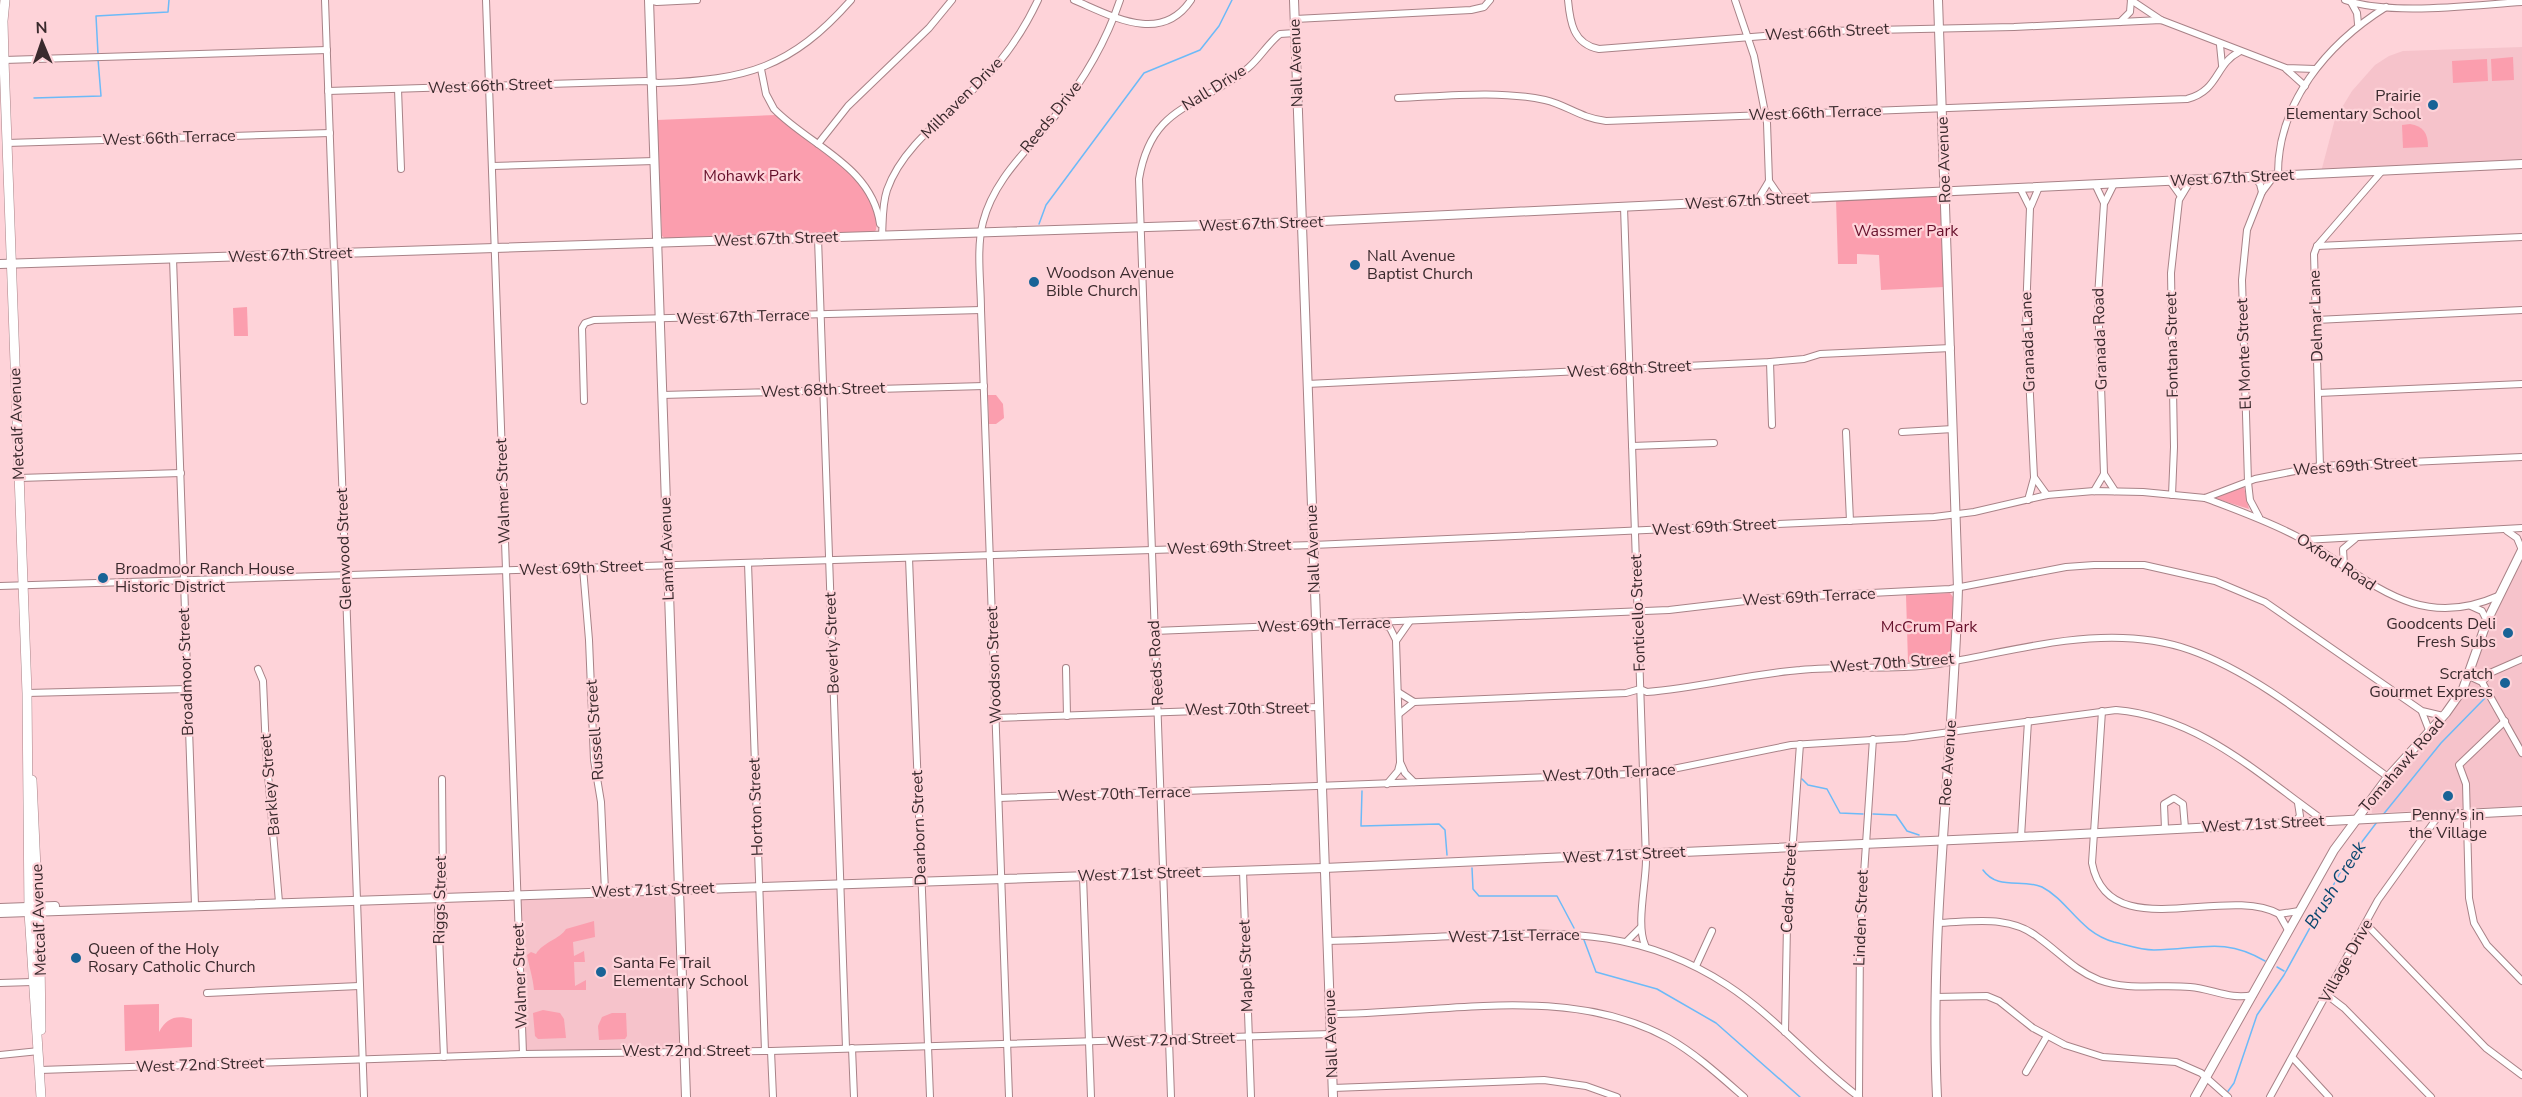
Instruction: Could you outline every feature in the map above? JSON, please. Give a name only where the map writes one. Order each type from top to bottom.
[{"type":"main road","name":"Metcalf Avenue","points":[[5,0],[4,60],[28,754],[34,798],[32,982],[41,1097]]},
{"type":"main road","name":"Metcalf Avenue","points":[[0,9],[3,21]]},
{"type":"main road","name":"Metcalf Avenue","points":[[34,909],[42,1008],[39,1051]]},
{"type":"street","name":"Glenwood Street","points":[[325,0],[364,1097]]},
{"type":"street","name":"Walmer Street","points":[[486,0],[523,1053]]},
{"type":"street","points":[[649,0],[657,3],[696,0]]},
{"type":"street","name":"Lamar Avenue","points":[[649,0],[686,1097]]},
{"type":"street","name":"West 66th Street","points":[[328,91],[713,81],[760,69],[786,57],[818,35],[852,0]]},
{"type":"street","points":[[818,144],[848,106],[929,28],[952,0]]},
{"type":"street","name":"Milhaven Drive","points":[[882,236],[885,197],[898,170],[915,146],[996,67],[1025,27],[1038,0]]},
{"type":"street","points":[[1074,0],[1137,24],[1161,23],[1177,15],[1191,0]]},
{"type":"street","name":"Reeds Drive","points":[[982,233],[985,213],[999,185],[1082,79],[1120,0]]},
{"type":"street","name":"Nall Avenue","points":[[1294,0],[1333,1093]]},
{"type":"street","points":[[1295,19],[1471,10],[1484,7],[1490,0]]},
{"type":"street","name":"West 66th Street","points":[[1568,0],[1571,25],[1575,34],[1581,41],[1594,48],[1748,36],[2161,20],[2220,45],[2286,68],[2315,69]]},
{"type":"street","points":[[1735,0],[1748,36],[1766,114],[1769,181],[1782,200]]},
{"type":"street","name":"Roe Avenue","points":[[1937,1097],[1935,997],[1937,923],[1956,660],[1958,588],[1938,0]]},
{"type":"street","points":[[2120,22],[2130,12],[2131,0],[2161,20]]},
{"type":"street","points":[[2348,1],[2386,6],[2522,2]]},
{"type":"street","points":[[2348,1],[2357,14],[2358,24]]},
{"type":"street","points":[[2276,176],[2279,142],[2315,69],[2358,24],[2386,6]]},
{"type":"street","name":"Nall Drive","points":[[1140,228],[1141,166],[1151,141],[1161,126],[1182,107],[1248,68],[1280,34],[1295,33]]},
{"type":"street","points":[[2220,45],[2222,69]]},
{"type":"street","points":[[4,60],[327,50]]},
{"type":"street","name":"West 66th Terrace","points":[[1398,98],[1497,96],[1545,100],[1584,117],[1606,121],[1942,108],[2010,108],[2187,99],[2210,88],[2222,69],[2239,52]]},
{"type":"street","points":[[2286,68],[2305,87]]},
{"type":"street","points":[[760,69],[766,94],[774,109],[861,180],[873,198],[882,236]]},
{"type":"street","points":[[398,88],[400,169]]},
{"type":"street","name":"West 66th Terrace","points":[[7,143],[330,132]]},
{"type":"street","points":[[492,166],[654,161]]},
{"type":"street","name":"West 67th Street","points":[[0,264],[1302,222],[2522,164]]},
{"type":"street","name":"Delmar Lane","points":[[2320,466],[2314,254],[2329,232],[2382,171]]},
{"type":"street","points":[[2359,172],[2368,186]]},
{"type":"street","name":"El Monte Street","points":[[2259,517],[2250,500],[2248,482],[2243,256],[2247,230],[2262,192],[2276,176]]},
{"type":"street","points":[[2253,177],[2260,184],[2262,192]]},
{"type":"street","name":"Fontana Street","points":[[2172,495],[2174,447],[2170,273],[2180,195],[2191,180]]},
{"type":"street","points":[[1757,201],[1769,181]]},
{"type":"street","points":[[2170,181],[2180,195]]},
{"type":"street","name":"Granada Road","points":[[2096,184],[2104,203]]},
{"type":"street","name":"Granada Road","points":[[2104,474],[2098,297],[2104,203],[2114,184]]},
{"type":"street","name":"Granada Lane","points":[[2030,208],[2039,187]]},
{"type":"street","name":"Granada Lane","points":[[2020,188],[2030,208],[2026,314],[2034,477],[2028,500]]},
{"type":"street","points":[[873,198],[885,197]]},
{"type":"street","name":"Fonticello Street","points":[[1624,207],[1646,854],[1645,895],[1640,928],[1644,945]]},
{"type":"street","name":"Reeds Road","points":[[1140,228],[1171,1097]]},
{"type":"street","points":[[2329,232],[2331,242],[2335,246]]},
{"type":"street","name":"Woodson Street","points":[[982,233],[981,309],[1009,1097]]},
{"type":"street","points":[[2318,246],[2522,237]]},
{"type":"street","name":"Beverly Street","points":[[818,238],[840,884],[854,1097]]},
{"type":"street","name":"Broadmoor Street","points":[[173,258],[195,905]]},
{"type":"street","name":"West 67th Terrace","points":[[584,401],[581,337],[585,323],[594,320],[981,309]]},
{"type":"street","points":[[2316,320],[2522,310]]},
{"type":"street","name":"West 68th Street","points":[[1307,384],[1770,362],[1804,359],[1820,354],[1951,348]]},
{"type":"street","points":[[1770,362],[1772,425]]},
{"type":"street","points":[[2318,393],[2522,384]]},
{"type":"street","name":"West 68th Street","points":[[662,395],[984,386]]},
{"type":"street","points":[[1902,432],[1953,429]]},
{"type":"street","points":[[1846,432],[1850,521]]},
{"type":"street","points":[[1632,446],[1714,443]]},
{"type":"street","name":"West 69th Street","points":[[0,586],[1312,545],[1850,521],[1956,515],[2047,495],[2094,491],[2205,498],[2277,473],[2320,466],[2522,457]]},
{"type":"street","points":[[19,478],[181,473]]},
{"type":"street","points":[[2094,491],[2104,474],[2115,491]]},
{"type":"street","points":[[2034,477],[2047,495]]},
{"type":"street","name":"Oxford Road","points":[[2205,498],[2259,517],[2304,540],[2378,590],[2405,602],[2440,607],[2471,606],[2498,596]]},
{"type":"street","points":[[2304,540],[2506,531],[2522,528]]},
{"type":"street","points":[[2506,531],[2517,538],[2522,550]]},
{"type":"street","points":[[2344,566],[2343,549],[2356,538]]},
{"type":"street","name":"Tomahawk Road","points":[[2195,1097],[2288,930],[2355,819],[2388,777],[2454,703],[2469,676],[2487,621],[2498,596],[2522,550]]},
{"type":"street","name":"Dearborn Street","points":[[909,558],[930,1097]]},
{"type":"street","name":"Horton Street","points":[[748,563],[759,886],[768,1051],[773,1097]]},
{"type":"street","name":"West 69th Terrace","points":[[1154,631],[1638,611],[1771,598],[1958,588],[2094,564],[2144,565],[2215,581],[2265,602],[2422,711],[2443,716]]},
{"type":"street","name":"Russell Street","points":[[583,568],[590,640],[594,760],[602,802],[605,891]]},
{"type":"street","points":[[2471,606],[2482,610],[2487,621]]},
{"type":"street","points":[[1396,641],[1410,621]]},
{"type":"street","points":[[1378,622],[1390,628],[1396,641],[1400,762],[1398,771],[1387,784]]},
{"type":"street","name":"West 70th Street","points":[[1414,702],[1626,693],[1640,689],[1647,692],[1677,690],[1803,669],[1942,663],[2097,638],[2138,638],[2175,645],[2212,658],[2252,680],[2388,777]]},
{"type":"street","points":[[2482,682],[2490,673],[2522,659]]},
{"type":"street","points":[[1066,668],[1067,716]]},
{"type":"street","name":"Barkley Street","points":[[258,669],[262,681],[279,902]]},
{"type":"street","points":[[2469,676],[2482,682],[2522,753]]},
{"type":"street","points":[[27,693],[187,689]]},
{"type":"street","points":[[1398,692],[1414,702],[1399,714]]},
{"type":"street","name":"West 70th Street","points":[[996,718],[1318,707]]},
{"type":"street","points":[[2102,711],[2093,833],[2094,872],[2104,891],[2119,902],[2140,908],[2247,904],[2270,908],[2279,914],[2288,930]]},
{"type":"street","name":"West 70th Terrace","points":[[999,798],[1632,774],[1642,770],[1652,773],[1672,771],[1800,744],[1951,732],[2102,711],[2145,713],[2187,727],[2213,742],[2323,820]]},
{"type":"street","points":[[2422,711],[2429,730]]},
{"type":"street","points":[[2021,837],[2028,721]]},
{"type":"street","points":[[2505,721],[2459,765],[2466,784],[2469,898],[2474,923],[2487,945],[2522,981]]},
{"type":"street","name":"Linden Street","points":[[1859,1097],[1859,957],[1873,739]]},
{"type":"street","name":"Cedar Street","points":[[1785,1032],[1791,847],[1800,744]]},
{"type":"street","points":[[1400,762],[1405,773],[1414,783]]},
{"type":"street","name":"Riggs Street","points":[[442,779],[443,889],[438,910],[444,1057]]},
{"type":"street","name":"West 71st Street","points":[[2165,829],[2164,807],[2167,800],[2174,798],[2183,804],[2185,828]]},
{"type":"street","points":[[2294,822],[2300,816],[2298,802]]},
{"type":"street","name":"West 71st Street","points":[[0,908],[111,908],[1324,868],[1942,841],[2522,811]]},
{"type":"street","name":"Village Drive","points":[[2270,1097],[2390,882],[2439,815]]},
{"type":"street","points":[[2423,816],[2428,829]]},
{"type":"street","name":"Maple Street","points":[[1243,871],[1251,1097]]},
{"type":"street","points":[[1083,876],[1091,1097]]},
{"type":"street","name":"West 71st Street","points":[[0,913],[34,909]]},
{"type":"street","points":[[2279,914],[2299,911]]},
{"type":"street","points":[[1937,923],[1993,921],[2015,924],[2040,938],[2070,965],[2100,980],[2130,987],[2200,988],[2231,997],[2253,995]]},
{"type":"street","points":[[2366,924],[2486,1048],[2522,1075]]},
{"type":"street","points":[[1627,941],[1640,928]]},
{"type":"street","points":[[1696,966],[1712,930]]},
{"type":"street","name":"West 71st Terrace","points":[[1327,941],[1555,932],[1644,945],[1696,966],[1735,991],[1859,1097]]},
{"type":"street","points":[[0,982],[32,982]]},
{"type":"street","points":[[207,993],[359,986]]},
{"type":"street","points":[[1935,997],[1973,995],[1994,999],[2047,1036],[2081,1051],[2103,1057],[2176,1062],[2207,1078],[2228,1097]]},
{"type":"street","points":[[2327,995],[2344,1008],[2431,1097]]},
{"type":"street","points":[[2231,997],[2242,1014]]},
{"type":"street","points":[[1330,1014],[1528,1006],[1566,1007],[1597,1012],[1640,1025],[1666,1037],[1692,1053],[1744,1097]]},
{"type":"street","name":"West 72nd Street","points":[[40,1070],[523,1053],[655,1050],[685,1053],[1331,1034]]},
{"type":"street","points":[[2026,1072],[2047,1036]]},
{"type":"street","points":[[0,1055],[39,1051]]},
{"type":"street","points":[[2293,1058],[2329,1097]]},
{"type":"street","points":[[1333,1093],[1544,1080],[1586,1086],[1617,1097]]},
{"type":"shaded area","name":"Prairie Elementary School","points":[[2522,47],[2522,162],[2321,172],[2335,119],[2352,91],[2375,65],[2389,56],[2403,51]]},
{"type":"shaded area","points":[[2522,561],[2522,806],[2372,813],[2370,805],[2465,692],[2504,595]]},
{"type":"shaded area","name":"Santa Fe Trail Elementary School","points":[[676,891],[682,1049],[525,1051],[519,896]]},
{"type":"green space","points":[[2513,57],[2514,80],[2492,81],[2491,59]]},
{"type":"green space","points":[[2487,59],[2488,81],[2453,83],[2452,61]]},
{"type":"green space","name":"Mohawk Park","points":[[776,115],[856,179],[868,195],[875,212],[876,230],[873,233],[666,239],[662,236],[657,120]]},
{"type":"green space","points":[[2410,124],[2424,131],[2428,147],[2403,148],[2402,125]]},
{"type":"green space","name":"Wassmer Park","points":[[1936,194],[1941,199],[1944,287],[1881,290],[1879,255],[1857,254],[1857,264],[1838,264],[1836,199]]},
{"type":"green space","points":[[247,307],[248,336],[234,336],[233,308]]},
{"type":"green space","points":[[988,395],[996,395],[1003,404],[1004,418],[996,424],[989,424]]},
{"type":"green space","points":[[2244,487],[2249,509],[2214,498],[2215,496]]},
{"type":"green space","name":"McCrum Park","points":[[1950,593],[1953,597],[1951,657],[1944,660],[1908,662],[1906,595]]},
{"type":"green space","points":[[594,921],[595,937],[573,942],[574,956],[584,951],[585,962],[574,962],[575,986],[586,980],[586,990],[534,990],[527,955],[531,952],[536,954],[566,929]]},
{"type":"green space","points":[[159,1004],[159,1032],[172,1019],[181,1017],[192,1019],[192,1047],[125,1051],[124,1005]]},
{"type":"green space","points":[[543,1010],[560,1013],[564,1019],[566,1038],[538,1039],[535,1036],[533,1013]]},
{"type":"green space","points":[[612,1013],[626,1013],[627,1036],[625,1039],[599,1040],[598,1026],[602,1017]]},
{"type":"waterway","points":[[98,54],[96,16],[168,12],[169,0]]},
{"type":"waterway","points":[[1039,224],[1046,205],[1144,73],[1200,50],[1219,26],[1232,0]]},
{"type":"waterway","points":[[34,98],[101,96],[98,59]]},
{"type":"waterway","name":"Brush Creek","points":[[2382,816],[2441,743],[2485,698]]},
{"type":"waterway","points":[[1802,779],[1808,785],[1827,789],[1840,813],[1863,814]]},
{"type":"waterway","points":[[1362,791],[1361,826],[1439,824],[1445,830],[1447,855]]},
{"type":"waterway","points":[[1873,814],[1896,815],[1907,831],[1919,835]]},
{"type":"waterway","name":"Brush Creek","points":[[2226,1094],[2234,1083],[2257,1015],[2284,975],[2345,864],[2377,822]]},
{"type":"waterway","points":[[1472,868],[1473,889],[1479,896],[1557,896],[1574,928]]},
{"type":"waterway","points":[[1983,870],[1996,880],[2042,887],[2060,900],[2092,931],[2114,942],[2154,950],[2223,947],[2250,953],[2265,961]]},
{"type":"waterway","points":[[1584,940],[1596,972],[1657,989],[1716,1023],[1800,1097]]},
{"type":"waterway","points":[[2277,967],[2284,971]]},
{"type":"place","name":"Prairie Elementary School","points":[[2433,105]]},
{"type":"place","name":"Nall Avenue Baptist Church","points":[[1355,265]]},
{"type":"place","name":"Woodson Avenue Bible Church","points":[[1034,282]]},
{"type":"place","name":"Broadmoor Ranch House Historic District","points":[[103,578]]},
{"type":"place","name":"Goodcents Deli Fresh Subs","points":[[2508,633]]},
{"type":"place","name":"Scratch Gourmet Express","points":[[2505,683]]},
{"type":"place","name":"Penny's in the Village","points":[[2448,796]]},
{"type":"place","name":"Queen of the Holy Rosary Catholic Church","points":[[76,958]]},
{"type":"place","name":"Santa Fe Trail Elementary School","points":[[601,972]]}]
